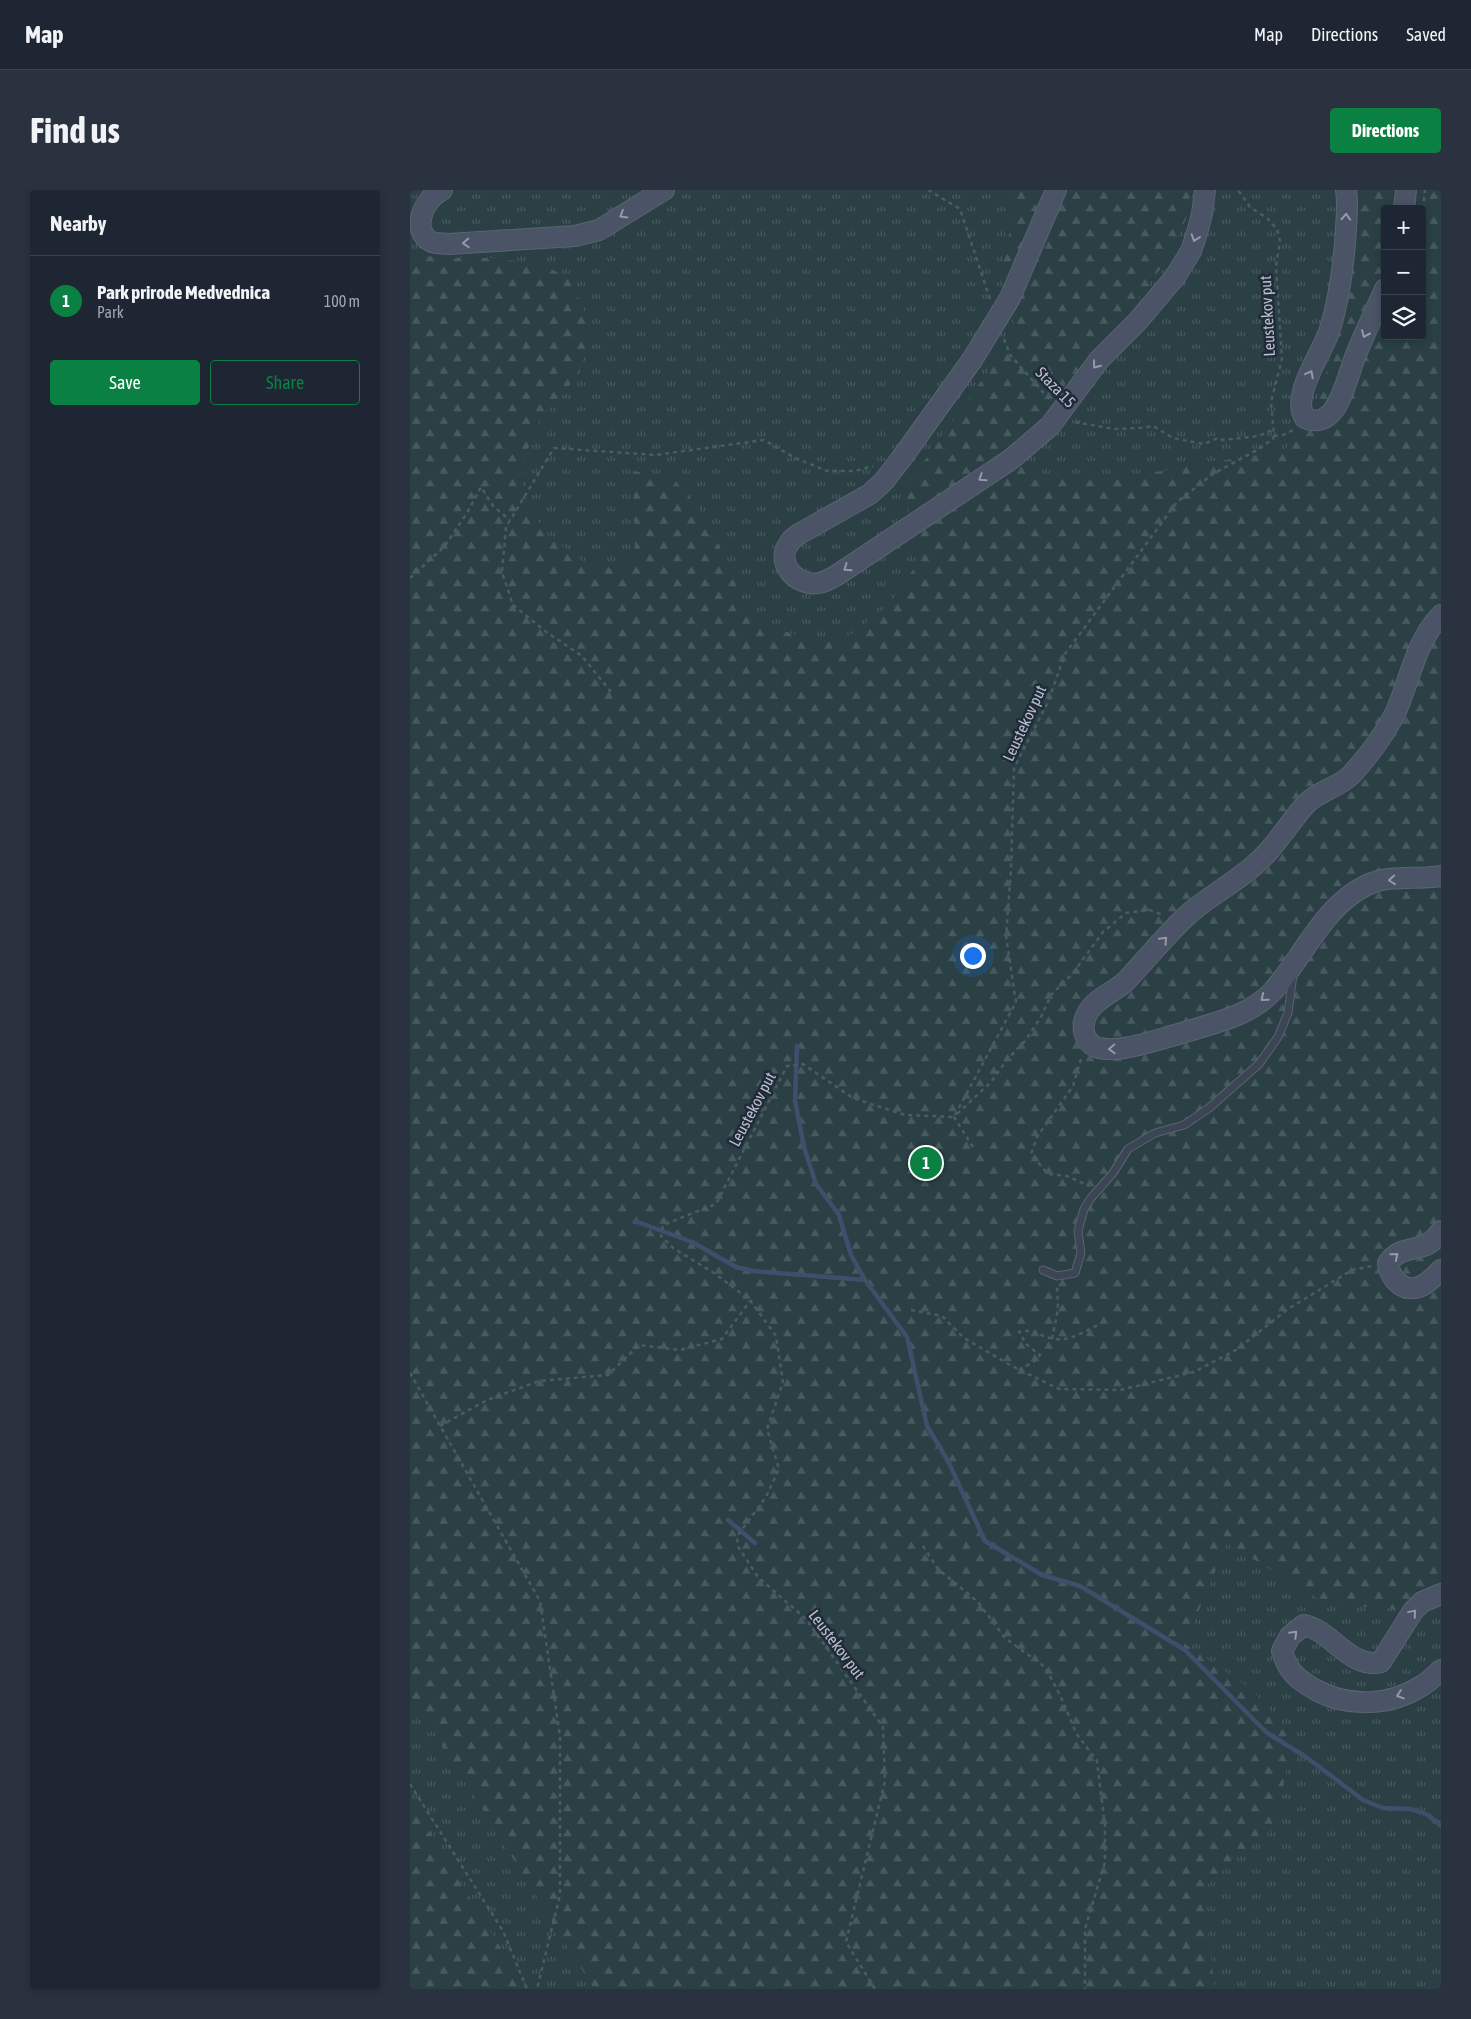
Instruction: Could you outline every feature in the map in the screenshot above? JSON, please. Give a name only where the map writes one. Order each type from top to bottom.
[{"type":"main road","points":[[442,190],[435,193],[424,203],[417,219],[419,232],[422,236],[432,242],[449,244],[575,236],[599,230],[664,190]]},
{"type":"main road","points":[[1056,190],[1010,298],[972,360],[884,481],[870,494],[799,534],[789,542],[785,553],[788,570],[792,575],[806,583],[820,583],[837,575],[1010,460],[1050,426],[1099,360],[1137,322],[1175,277],[1191,250],[1202,214],[1205,190]]},
{"type":"main road","points":[[1346,190],[1342,286],[1330,330],[1303,391],[1301,408],[1304,418],[1317,421],[1324,419],[1331,414],[1337,405],[1355,356],[1382,295]]},
{"type":"main road","points":[[1404,205],[1406,190]]},
{"type":"main road","points":[[1441,615],[1427,633],[1418,650],[1396,710],[1383,736],[1366,757],[1337,786],[1308,802],[1280,838],[1252,868],[1213,894],[1189,913],[1122,985],[1095,1003],[1089,1010],[1084,1025],[1085,1037],[1101,1049],[1127,1047],[1230,1018],[1255,1006],[1271,992],[1329,916],[1345,901],[1367,885],[1385,880],[1441,876]]},
{"type":"main road","points":[[1441,1231],[1433,1241],[1424,1246],[1404,1250],[1394,1255],[1388,1262],[1389,1273],[1395,1280],[1401,1286],[1413,1288],[1424,1285],[1441,1270]]},
{"type":"main road","points":[[1441,1594],[1422,1602],[1413,1611],[1381,1662],[1374,1664],[1365,1662],[1342,1649],[1314,1626],[1304,1625],[1290,1636],[1282,1651],[1286,1665],[1300,1680],[1328,1696],[1352,1701],[1372,1703],[1400,1696],[1423,1685],[1441,1670]]},
{"type":"lane","points":[[1042,1270],[1057,1276],[1075,1273],[1081,1253],[1078,1231],[1084,1210],[1113,1173],[1128,1149],[1156,1133],[1184,1125],[1209,1108],[1258,1064],[1278,1037],[1288,1012],[1294,962]]},
{"type":"path","name":"Staza 15","points":[[928,190],[960,209],[1010,356],[1061,412],[1077,423],[1096,424],[1114,429],[1153,426],[1173,438],[1204,444],[1218,438],[1222,440],[1259,436],[1274,429]]},
{"type":"path","name":"Leustekov put","points":[[875,1989],[846,1942],[884,1781],[883,1727],[806,1619],[758,1577],[737,1545],[738,1535],[766,1497],[778,1469],[767,1429],[783,1382],[776,1336],[750,1300],[714,1273],[672,1248],[661,1236],[663,1226],[716,1204],[787,1066],[803,1064],[853,1098],[905,1115],[954,1117],[988,1056],[1016,1002],[1006,936],[1011,869],[1014,768],[1048,702],[1065,654],[1177,502],[1213,474],[1273,440],[1274,429],[1271,402],[1282,358],[1276,266],[1280,241],[1277,229],[1268,219],[1250,207],[1238,190]]},
{"type":"path","points":[[1424,205],[1426,190]]},
{"type":"path","points":[[611,692],[582,656],[545,631],[513,605],[502,572],[506,527],[554,448],[655,455],[764,440],[795,458],[827,471],[855,471],[874,466]]},
{"type":"path","points":[[410,578],[444,547],[467,513],[481,487],[493,506],[510,520]]},
{"type":"path","points":[[974,1147],[954,1117],[991,1082],[1006,1061],[1025,1042],[1041,1017],[1051,995],[1073,973],[1103,932],[1126,913],[1150,910],[1170,917],[1178,926]]},
{"type":"path","points":[[1087,1040],[1073,1086],[1037,1137],[1030,1154],[1048,1174],[1066,1176],[1082,1182],[1097,1191]]},
{"type":"path","points":[[911,1310],[942,1316],[964,1338],[1020,1370],[1059,1389],[1120,1390],[1194,1372],[1236,1350],[1288,1309],[1352,1270],[1388,1262]]},
{"type":"path","points":[[1052,1339],[1058,1309],[1057,1276]]},
{"type":"path","points":[[440,1426],[487,1400],[539,1380],[608,1375],[639,1345],[680,1350],[722,1339],[750,1300]]},
{"type":"path","points":[[1020,1370],[1035,1361],[1040,1355],[1027,1345],[1019,1332],[1028,1329],[1052,1339],[1069,1339],[1100,1324]]},
{"type":"path","points":[[410,1373],[540,1601],[560,1736],[560,1895],[536,1989]]},
{"type":"path","points":[[923,1546],[938,1569],[978,1602],[1005,1638],[1045,1668],[1061,1697],[1076,1733],[1097,1761],[1106,1826],[1105,1862],[1085,1928],[1085,1989]]},
{"type":"path","points":[[410,1790],[411,1785]]},
{"type":"path","points":[[411,1785],[503,1931],[527,1989]]},
{"type":"green space","points":[[410,190],[1441,190],[1441,1989],[410,1989]]},
{"type":"green space","points":[[1006,190],[1191,190],[1186,219],[1167,260],[1121,321],[1011,446],[1037,476],[1073,480],[1146,474],[1284,451],[1315,407],[1338,335],[1355,252],[1356,190],[1441,190],[1441,1613],[1327,1604],[1227,1543],[1185,1644],[1251,1689],[1293,1736],[1277,1819],[1203,1889],[1215,1989],[594,1989],[410,1692],[410,254],[443,258],[492,258],[538,264],[570,277],[590,326],[579,374],[535,427],[523,465],[523,493],[544,532],[584,563],[635,562],[633,471],[672,477],[708,520],[740,595],[768,627],[813,639],[835,639],[852,634],[889,605],[923,555],[902,490],[1016,332],[1000,271],[1017,202]]},
{"type":"green space","points":[[410,1800],[526,1989],[410,1989]]},
{"type":"waterway","points":[[797,1046],[795,1101],[804,1147],[816,1184],[839,1215],[851,1255],[865,1280],[907,1337],[927,1426],[948,1461],[985,1541],[1042,1575],[1080,1586],[1185,1650],[1266,1732],[1306,1757],[1363,1800],[1383,1808],[1411,1809],[1428,1815],[1441,1826]]},
{"type":"waterway","points":[[635,1221],[692,1242],[736,1267],[753,1271],[865,1280]]},
{"type":"waterway","points":[[728,1520],[755,1543]]},
{"type":"place","name":"Park prirode Medvednica","points":[[926,1163]]}]
